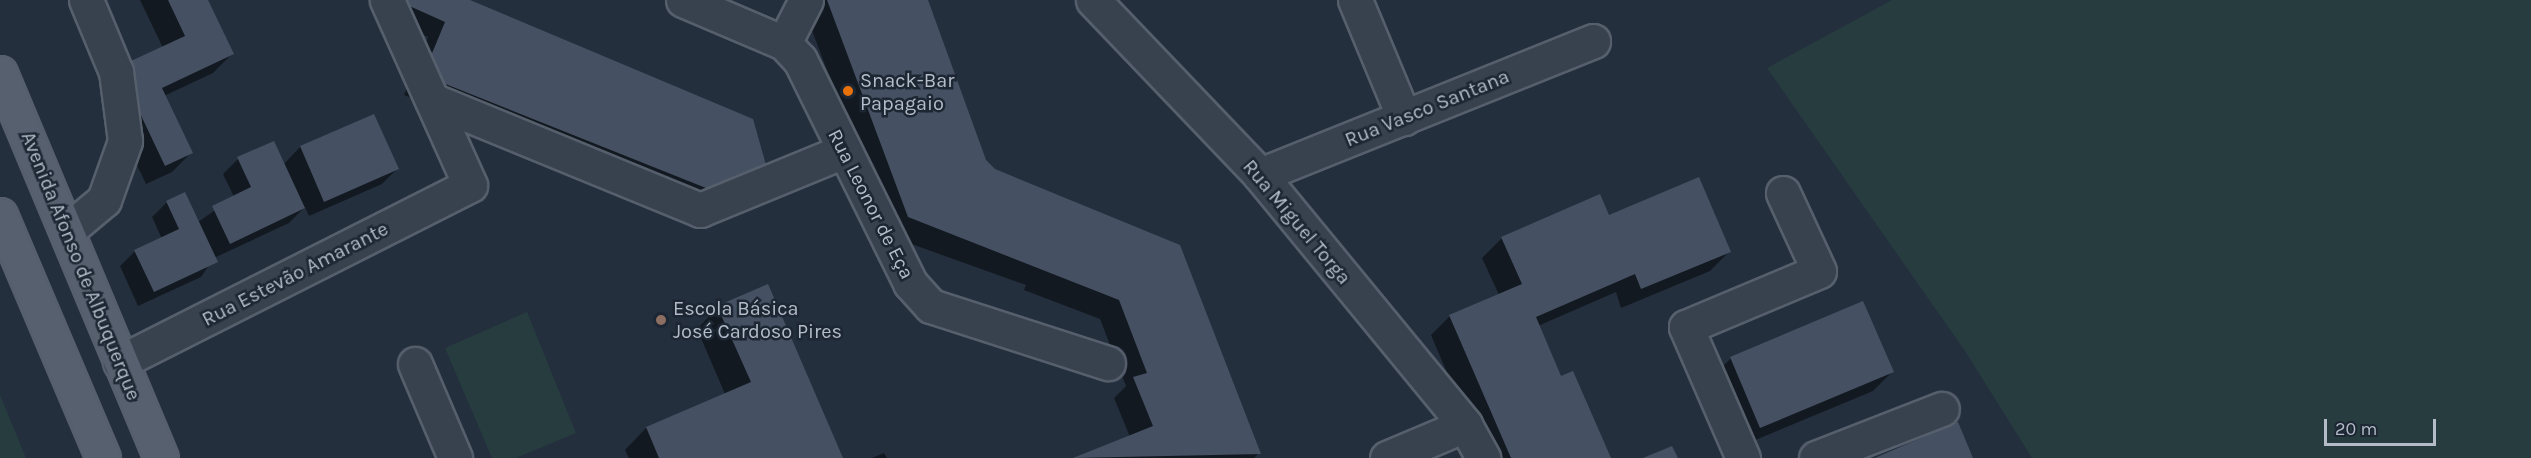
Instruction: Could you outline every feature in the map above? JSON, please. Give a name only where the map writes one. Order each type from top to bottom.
[{"type":"main road","name":"Avenida Afonso de Albuquerque","points":[[0,73],[68,230],[161,458]]},
{"type":"main road","points":[[0,215],[103,458]]},
{"type":"street","points":[[68,230],[104,200],[125,141],[116,72],[86,0]]},
{"type":"street","points":[[387,0],[432,100],[700,210],[844,151]]},
{"type":"street","points":[[683,0],[784,44],[806,0]]},
{"type":"street","name":"Rua Miguel Torga","points":[[1093,0],[1260,176],[1465,425],[1482,458]]},
{"type":"street","points":[[1356,0],[1404,118]]},
{"type":"street","name":"Rua Vasco Santana","points":[[1260,176],[1593,41]]},
{"type":"street","name":"Rua Leonor de Eça","points":[[784,44],[800,60],[910,283],[931,306],[1108,363]]},
{"type":"street","name":"Rua Estevão Amarante","points":[[120,362],[470,185],[432,100]]},
{"type":"street","points":[[1743,458],[1686,327],[1819,271],[1783,194]]},
{"type":"street","points":[[415,364],[455,458]]},
{"type":"street","points":[[1816,458],[1942,410]]},
{"type":"street","points":[[1388,458],[1465,425]]},
{"type":"green space","points":[[1892,0],[2531,0],[2531,458],[2032,458],[1965,351],[1767,68]]},
{"type":"green space","points":[[527,312],[576,433],[516,458],[492,458],[445,348]]},
{"type":"green space","points":[[0,395],[26,458],[0,458]]},
{"type":"building","points":[[168,0],[208,0],[234,54],[162,88],[193,153],[165,166],[118,67],[185,36]]},
{"type":"building","points":[[396,0],[470,0],[753,119],[766,165],[716,192],[423,75],[445,22]]},
{"type":"building","points":[[827,0],[928,0],[986,160],[995,169],[1180,245],[1261,454],[1073,458],[1153,426],[1133,377],[1147,373],[1119,300],[908,217]]},
{"type":"building","points":[[374,114],[399,169],[324,202],[300,146]]},
{"type":"building","points":[[274,141],[305,208],[230,244],[212,206],[251,187],[237,157]]},
{"type":"building","points":[[1699,177],[1731,252],[1641,289],[1635,274],[1536,317],[1561,376],[1573,371],[1611,458],[1511,458],[1449,315],[1522,284],[1501,237],[1600,194],[1609,215]]},
{"type":"building","points":[[185,192],[218,262],[154,292],[134,250],[179,229],[166,201]]},
{"type":"building","points":[[768,284],[843,458],[659,458],[646,427],[751,382],[717,306]]},
{"type":"building","points":[[1863,301],[1894,372],[1760,428],[1730,357]]},
{"type":"building","points":[[1958,422],[1973,458],[1875,458]]},
{"type":"building","points":[[1672,446],[1678,458],[1643,458]]},
{"type":"place","name":"Snack-Bar Papagaio","points":[[848,91]]},
{"type":"place","name":"Escola Básica José Cardoso Pires","points":[[661,320]]}]
